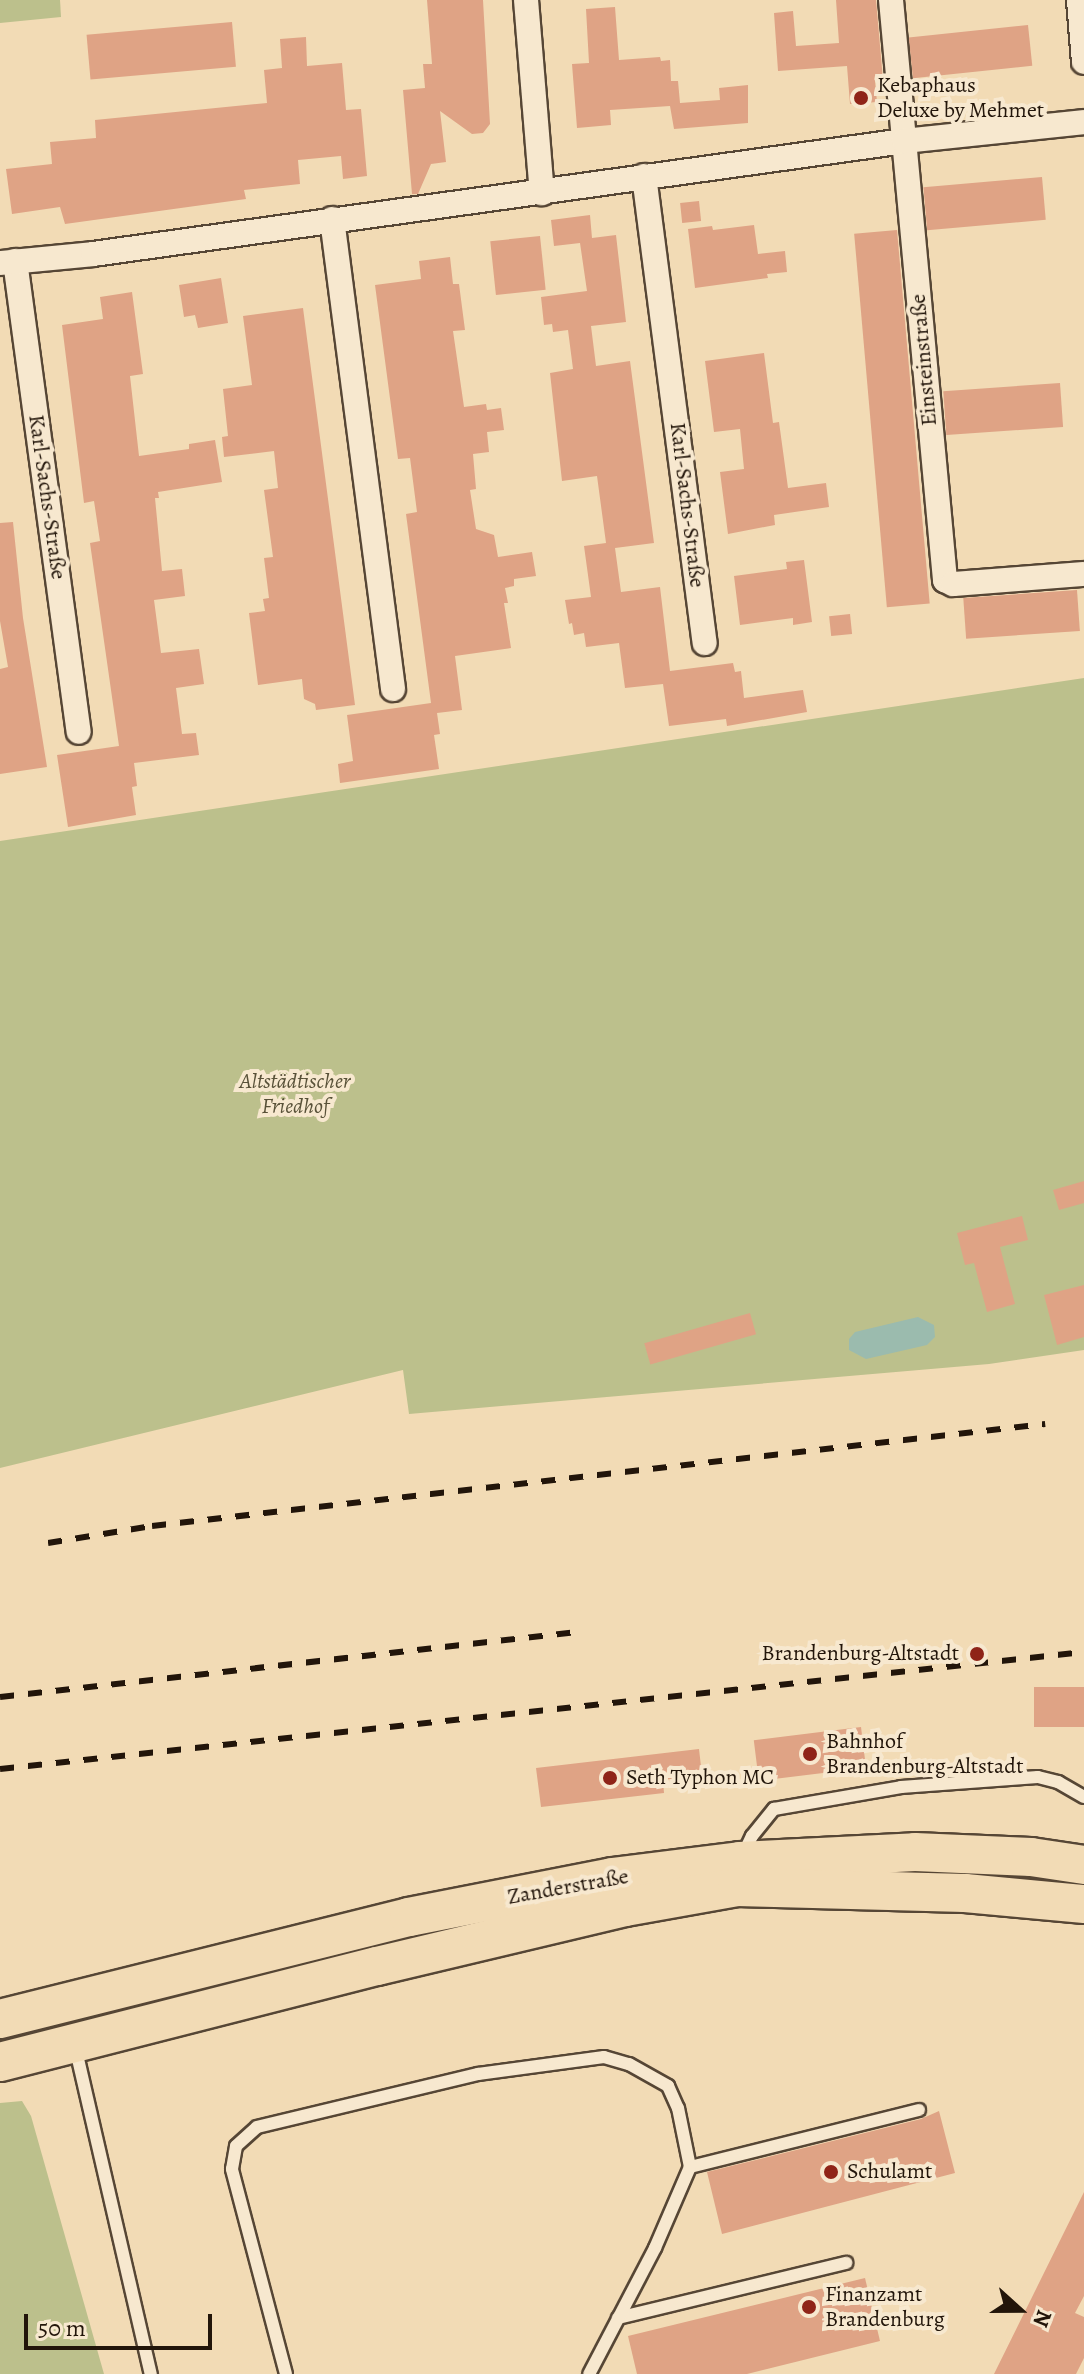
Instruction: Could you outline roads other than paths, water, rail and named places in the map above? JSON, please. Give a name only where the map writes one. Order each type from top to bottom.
[{"type":"main road","name":"Zanderstraße","points":[[0,2019],[62,2001],[409,1917],[612,1877],[740,1861],[915,1852],[1031,1857],[1084,1865]]},
{"type":"main road","name":"Zanderstraße","points":[[0,2062],[377,1966],[625,1907],[737,1887],[965,1893],[1084,1904]]},
{"type":"main road","points":[[62,2001],[74,2043]]},
{"type":"street","points":[[526,0],[542,193]]},
{"type":"street","name":"Einsteinstraße","points":[[891,0],[945,580],[953,584],[1084,574]]},
{"type":"street","points":[[1079,0],[1084,62]]},
{"type":"street","name":"Karl-Sachs-Straße","points":[[79,732],[8,262],[93,254],[904,141],[1084,122]]},
{"type":"street","name":"Karl-Sachs-Straße","points":[[644,176],[705,643]]},
{"type":"street","points":[[332,219],[393,689]]},
{"type":"lane","points":[[740,1861],[752,1836],[774,1809],[901,1787],[1038,1777],[1058,1782],[1084,1797]]},
{"type":"lane","points":[[74,2043],[151,2374]]},
{"type":"lane","points":[[286,2374],[232,2169],[236,2146],[257,2127],[478,2074],[604,2057],[629,2064],[668,2086],[678,2108],[690,2167],[655,2248],[589,2374]]},
{"type":"lane","points":[[690,2167],[919,2110]]},
{"type":"lane","points":[[618,2318],[846,2263]]},
{"type":"railway","points":[[48,1543],[152,1526],[1045,1424]]},
{"type":"railway","points":[[0,1697],[577,1632]]},
{"type":"railway","points":[[0,1769],[1084,1652]]},
{"type":"place","name":"Kebaphaus Deluxe by Mehmet","points":[[861,98]]},
{"type":"place","name":"Brandenburg-Altstadt","points":[[977,1654]]},
{"type":"place","name":"Bahnhof Brandenburg-Altstadt","points":[[810,1754]]},
{"type":"place","name":"Seth Typhon MC","points":[[610,1778]]},
{"type":"place","name":"Schulamt","points":[[831,2172]]},
{"type":"place","name":"Finanzamt Brandenburg","points":[[809,2307]]},
{"type":"park label","name":"Altstädtischer Friedhof","points":[[295,1094]]}]
